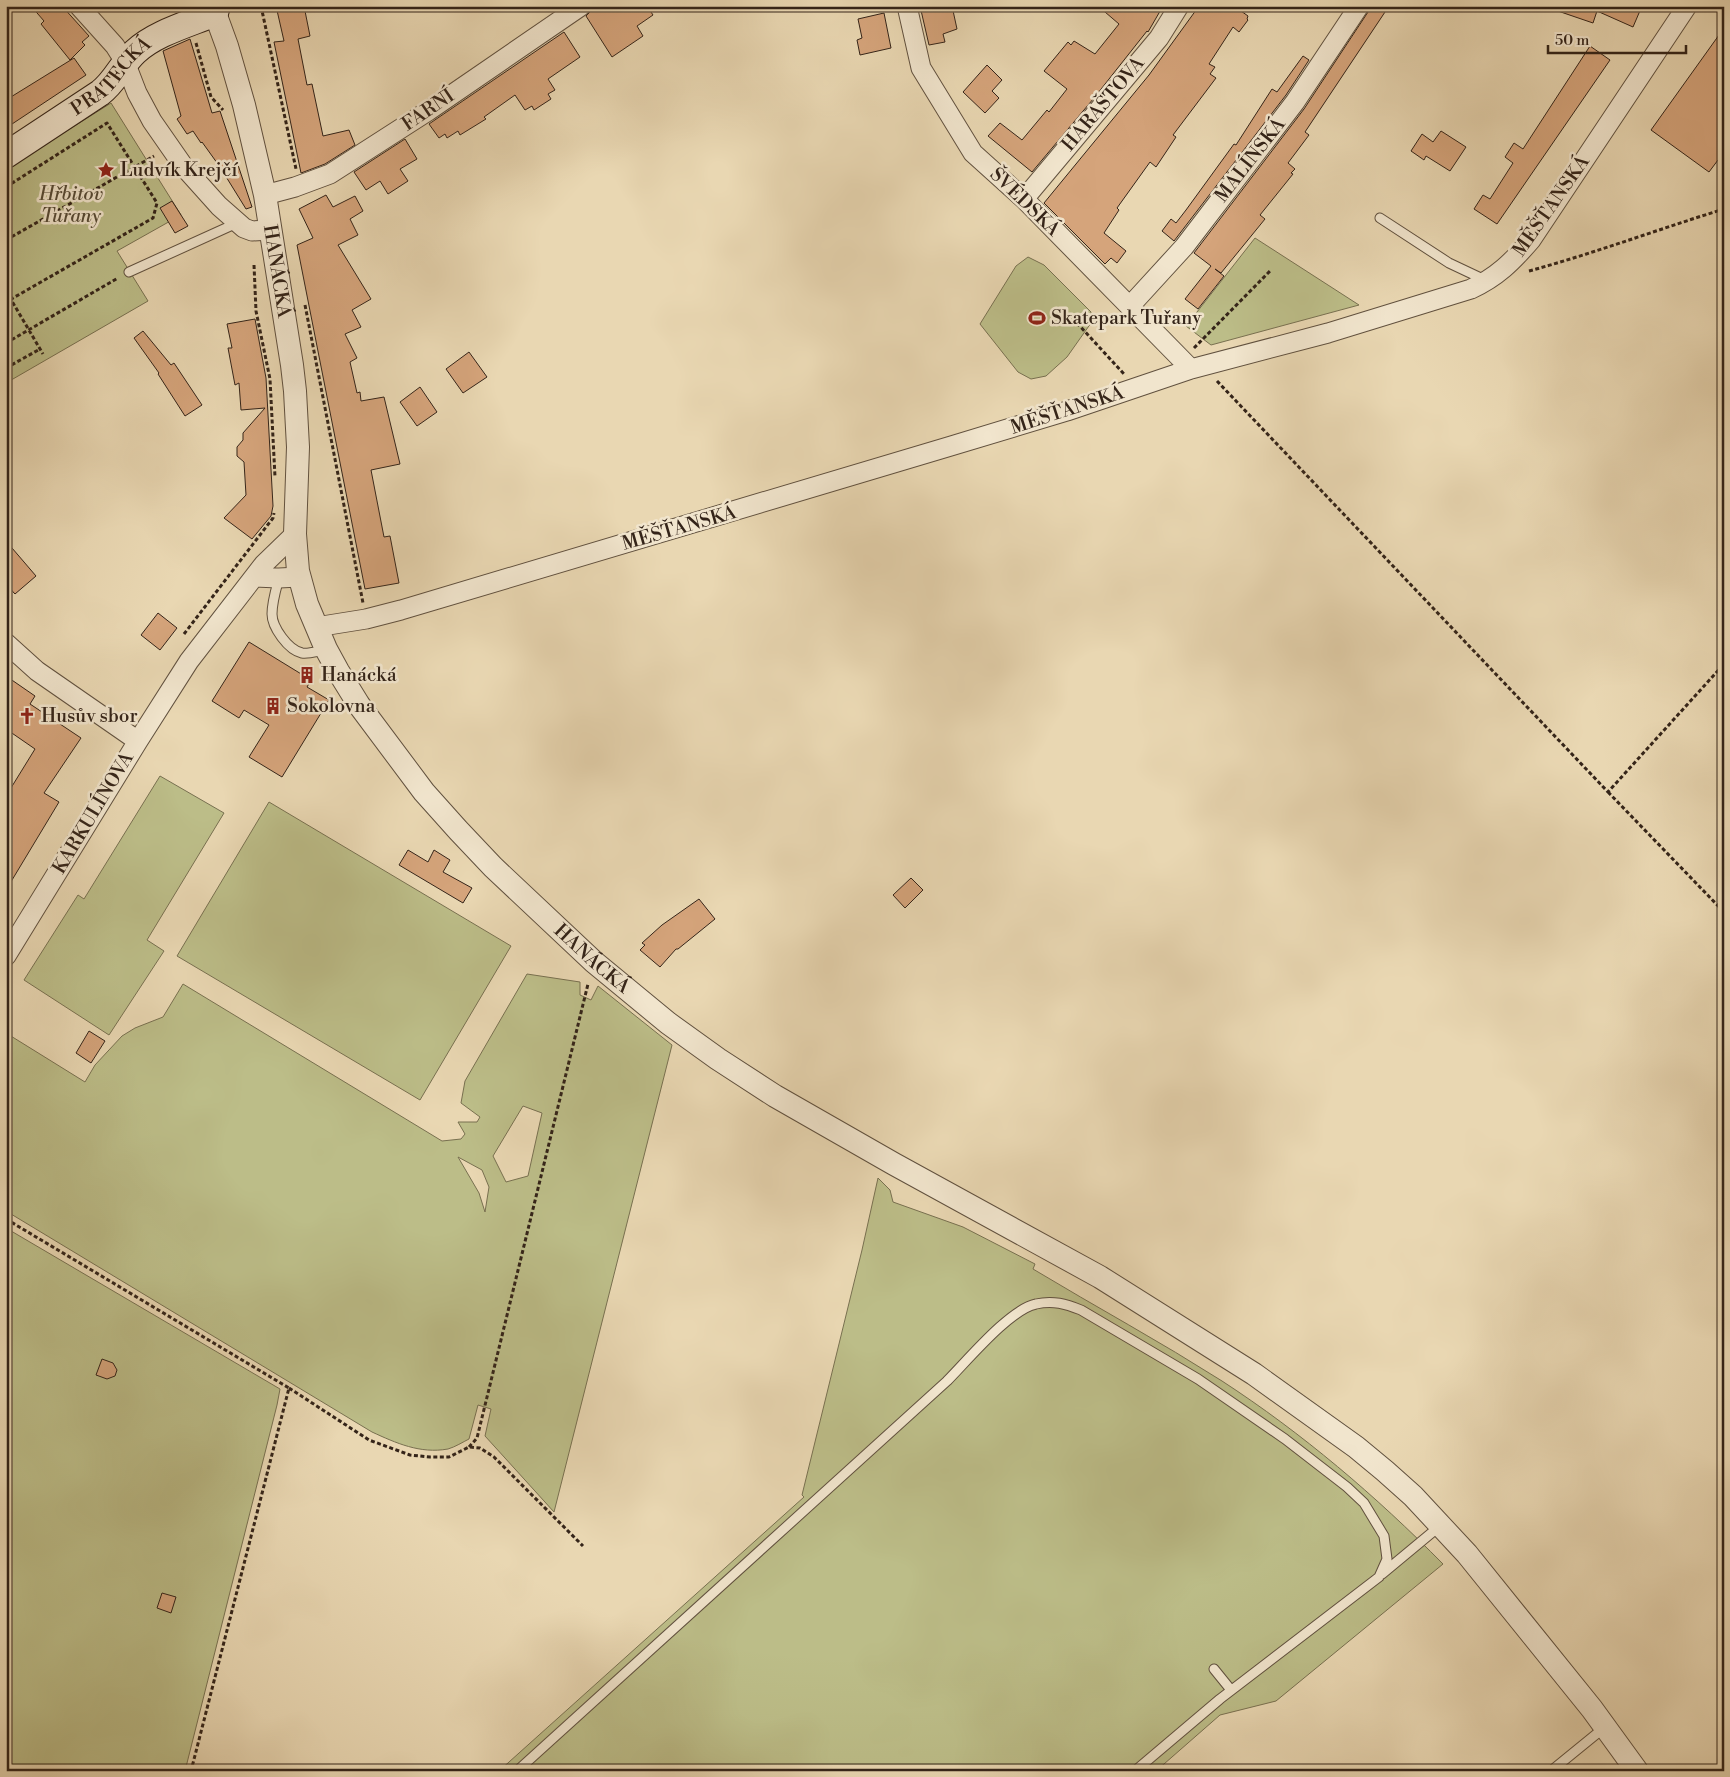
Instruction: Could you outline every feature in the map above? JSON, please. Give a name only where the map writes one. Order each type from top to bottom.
[{"type":"main road","name":"PRATECKÁ","points":[[6,155],[100,93],[113,82],[124,62],[145,43],[188,25],[215,9]]},
{"type":"street","points":[[79,6],[115,46],[137,93],[169,147],[184,167],[219,206],[253,228]]},
{"type":"street","name":"FARNÍ","points":[[265,194],[300,186],[330,174],[428,111],[581,6]]},
{"type":"street","name":"ŠVÉDSKÁ","points":[[907,6],[920,68],[972,153],[1024,199],[1130,306],[1192,365]]},
{"type":"street","name":"HARAŠTOVA","points":[[1024,199],[1159,38],[1179,6]]},
{"type":"street","name":"MALÍNSKÁ","points":[[1130,306],[1184,246],[1295,102],[1359,6]]},
{"type":"street","name":"MĚŠŤANSKÁ","points":[[316,627],[366,620],[401,610],[951,446],[1136,388],[1192,365],[1337,330],[1453,296],[1488,282],[1500,273],[1531,240],[1687,6]]},
{"type":"street","name":"HANÁCKÁ","points":[[215,9],[244,105],[265,194],[253,228],[295,391],[298,447],[295,534],[289,578],[307,604],[338,672],[359,705],[424,792],[493,867],[594,962],[668,1023],[718,1059],[775,1096],[894,1164],[1100,1277],[1254,1374],[1326,1424],[1385,1471],[1441,1525],[1492,1583],[1605,1727],[1637,1771]]},
{"type":"street","name":"KARKULÍNOVA","points":[[6,956],[189,661],[254,576],[295,534]]},
{"type":"street","points":[[254,576],[289,578]]},
{"type":"street","points":[[6,643],[37,671],[138,741]]},
{"type":"lane","points":[[1380,218],[1449,263],[1488,282]]},
{"type":"lane","points":[[129,272],[253,228]]},
{"type":"lane","points":[[289,578],[272,612],[273,623],[277,632],[299,652],[311,653],[326,649]]},
{"type":"lane","points":[[516,1771],[947,1381],[998,1329],[1018,1312],[1034,1304],[1063,1303],[1081,1310],[1205,1384],[1277,1434],[1347,1487],[1364,1503],[1384,1536],[1387,1559],[1379,1577]]},
{"type":"lane","points":[[1136,1771],[1231,1690],[1379,1577],[1441,1525]]},
{"type":"lane","points":[[1214,1669],[1231,1690]]},
{"type":"lane","points":[[1551,1771],[1605,1727]]},
{"type":"path","points":[[261,6],[300,186]]},
{"type":"path","points":[[188,25],[194,38],[211,97],[224,111]]},
{"type":"path","points":[[6,187],[107,123],[157,203],[153,218],[6,302]]},
{"type":"path","points":[[6,240],[169,147]]},
{"type":"path","points":[[1524,272],[1568,260],[1724,209]]},
{"type":"path","points":[[253,228],[256,310],[270,379],[275,478]]},
{"type":"path","points":[[1271,270],[1192,365],[1724,912]]},
{"type":"path","points":[[6,343],[129,272]]},
{"type":"path","points":[[6,291],[43,354]]},
{"type":"path","points":[[303,297],[366,620]]},
{"type":"path","points":[[1077,323],[1136,388]]},
{"type":"path","points":[[6,368],[40,349]]},
{"type":"path","points":[[182,637],[273,518],[275,511]]},
{"type":"path","points":[[1608,792],[1724,664]]},
{"type":"path","points":[[6,1219],[289,1388],[369,1440],[410,1455],[449,1457],[469,1447],[477,1438],[594,962]]},
{"type":"path","points":[[192,1771],[289,1388]]},
{"type":"path","points":[[469,1447],[480,1448],[494,1457],[583,1546]]},
{"type":"green space","name":"Hřbitov Tuřany","points":[[111,103],[181,215],[117,251],[148,301],[6,383],[6,169]]},
{"type":"green space","points":[[1255,238],[1359,305],[1211,345],[1186,326]]},
{"type":"green space","name":"Skatepark Tuřany","points":[[1028,257],[1044,265],[1091,312],[1091,323],[1067,357],[1046,376],[1031,379],[1018,372],[980,324],[1016,266]]},
{"type":"green space","points":[[160,776],[224,813],[147,940],[164,951],[109,1035],[24,980],[78,895],[84,899]]},
{"type":"green space","points":[[269,802],[511,946],[420,1100],[177,956]]},
{"type":"green space","points":[[527,974],[580,982],[580,995],[591,1000],[598,986],[672,1045],[554,1512],[485,1436],[491,1409],[478,1405],[469,1439],[448,1449],[418,1449],[390,1440],[372,1432],[6,1211],[6,1033],[85,1082],[95,1065],[122,1036],[135,1028],[163,1017],[183,984],[442,1141],[461,1139],[465,1134],[458,1122],[477,1122],[480,1117],[461,1103],[465,1081]],"holes":[[[523,1106],[542,1113],[528,1176],[506,1182],[493,1156]],[[458,1157],[482,1170],[489,1187],[485,1212],[479,1193]]]},
{"type":"green space","points":[[878,1178],[890,1190],[893,1202],[963,1227],[1035,1264],[1033,1269],[1176,1352],[1252,1401],[1337,1466],[1443,1564],[1276,1701],[1220,1715],[1156,1771],[499,1771],[804,1497],[802,1495]]},
{"type":"green space","points":[[6,1228],[280,1389],[185,1771],[165,1766],[159,1771],[6,1771]]},
{"type":"building","points":[[31,6],[62,6],[89,36],[82,42],[85,45],[70,60],[41,24],[44,21]]},
{"type":"building","points":[[276,6],[304,6],[310,36],[298,39],[307,85],[312,84],[323,136],[349,130],[355,145],[325,164],[301,173],[274,42],[284,41]]},
{"type":"building","points":[[596,6],[647,6],[653,15],[637,26],[643,36],[612,57],[586,16]]},
{"type":"building","points":[[920,6],[952,6],[957,29],[943,34],[945,42],[929,45]]},
{"type":"building","points":[[1098,6],[1163,6],[1148,32],[1032,172],[988,136],[1000,123],[1022,140],[1047,110],[1049,112],[1067,89],[1044,71],[1068,42],[1071,45],[1074,41],[1095,54],[1119,24]]},
{"type":"building","points":[[1199,6],[1234,6],[1248,16],[1248,20],[1239,32],[1233,27],[1209,64],[1215,67],[1210,74],[1216,78],[1173,135],[1176,137],[1156,167],[1150,162],[1117,208],[1119,210],[1104,233],[1126,251],[1117,263],[1111,258],[1105,264],[1044,203],[1149,75]]},
{"type":"building","points":[[1370,6],[1389,6],[1305,132],[1309,135],[1288,163],[1295,169],[1291,173],[1293,174],[1260,215],[1265,219],[1221,273],[1215,269],[1224,276],[1198,309],[1185,299],[1211,266],[1194,253],[1304,109],[1368,12]]},
{"type":"building","points":[[1552,6],[1642,6],[1633,27],[1597,11],[1593,23],[1552,9]]},
{"type":"building","points":[[884,13],[891,48],[860,55],[857,40],[862,38],[858,19]]},
{"type":"building","points":[[1724,28],[1724,164],[1718,160],[1709,172],[1651,130]]},
{"type":"building","points":[[564,32],[580,57],[548,79],[555,90],[548,94],[551,99],[534,110],[532,106],[525,110],[515,95],[484,117],[486,119],[460,135],[458,131],[447,138],[445,134],[439,138],[429,124]]},
{"type":"building","points":[[190,39],[212,113],[220,111],[252,207],[246,209],[202,142],[193,131],[187,134],[177,119],[181,116],[163,51]]},
{"type":"building","points":[[1590,46],[1610,60],[1497,224],[1474,209],[1483,195],[1490,199],[1513,163],[1505,157],[1514,143],[1523,149]]},
{"type":"building","points":[[1303,56],[1309,60],[1286,95],[1174,241],[1162,231],[1171,219],[1176,223],[1234,144],[1236,145],[1272,89],[1277,92]]},
{"type":"building","points":[[74,58],[86,75],[6,128],[6,100]]},
{"type":"building","points":[[987,65],[1002,80],[992,91],[999,98],[985,113],[963,92]]},
{"type":"building","points":[[1441,131],[1466,147],[1450,171],[1426,156],[1424,160],[1411,151],[1422,134],[1433,142]]},
{"type":"building","points":[[405,139],[417,159],[400,169],[408,181],[388,194],[380,181],[366,190],[354,172]]},
{"type":"building","points":[[326,195],[333,207],[355,196],[363,211],[350,219],[358,235],[338,245],[371,299],[352,310],[361,327],[345,334],[357,358],[350,362],[357,393],[360,392],[361,401],[384,397],[400,464],[371,470],[384,537],[390,536],[399,583],[365,589],[297,245],[313,238],[299,209]]},
{"type":"building","points":[[172,201],[188,226],[175,233],[160,208]]},
{"type":"building","points":[[255,319],[266,378],[273,506],[271,516],[252,539],[224,518],[246,495],[244,462],[237,456],[237,447],[243,440],[243,433],[265,408],[241,410],[239,383],[235,385],[228,348],[232,348],[227,324]]},
{"type":"building","points":[[143,331],[171,365],[174,363],[202,405],[185,416],[159,373],[134,338]]},
{"type":"building","points":[[469,352],[487,377],[463,393],[446,369]]},
{"type":"building","points":[[420,387],[437,412],[417,426],[400,402]]},
{"type":"building","points":[[6,541],[36,576],[15,594],[6,584]]},
{"type":"building","points":[[158,613],[177,628],[160,650],[141,635]]},
{"type":"building","name":"Sokolovna","points":[[249,642],[311,680],[307,687],[329,700],[282,777],[249,757],[269,725],[244,710],[239,718],[212,701]]},
{"type":"building","points":[[6,676],[35,696],[30,704],[81,738],[44,793],[59,802],[6,890],[6,796],[35,749],[6,729]]},
{"type":"building","points":[[408,850],[428,862],[434,850],[450,860],[443,872],[472,888],[463,903],[399,865]]},
{"type":"building","points":[[911,878],[923,890],[905,908],[893,895]]},
{"type":"building","points":[[699,899],[715,919],[676,949],[660,967],[640,950],[645,945],[642,943],[662,925]]},
{"type":"building","points":[[89,1031],[105,1041],[91,1063],[76,1053]]},
{"type":"building","points":[[102,1359],[113,1363],[117,1370],[115,1376],[107,1379],[96,1375]]},
{"type":"building","points":[[162,1593],[176,1597],[171,1613],[157,1608]]},
{"type":"place","name":"Ludvík Krejčí","points":[[106,170]]},
{"type":"place","name":"Skatepark Tuřany","points":[[1037,318]]},
{"type":"place","name":"Hanácká","points":[[307,675]]},
{"type":"place","name":"Sokolovna","points":[[273,706]]},
{"type":"place","name":"Husův sbor","points":[[27,716]]}]
